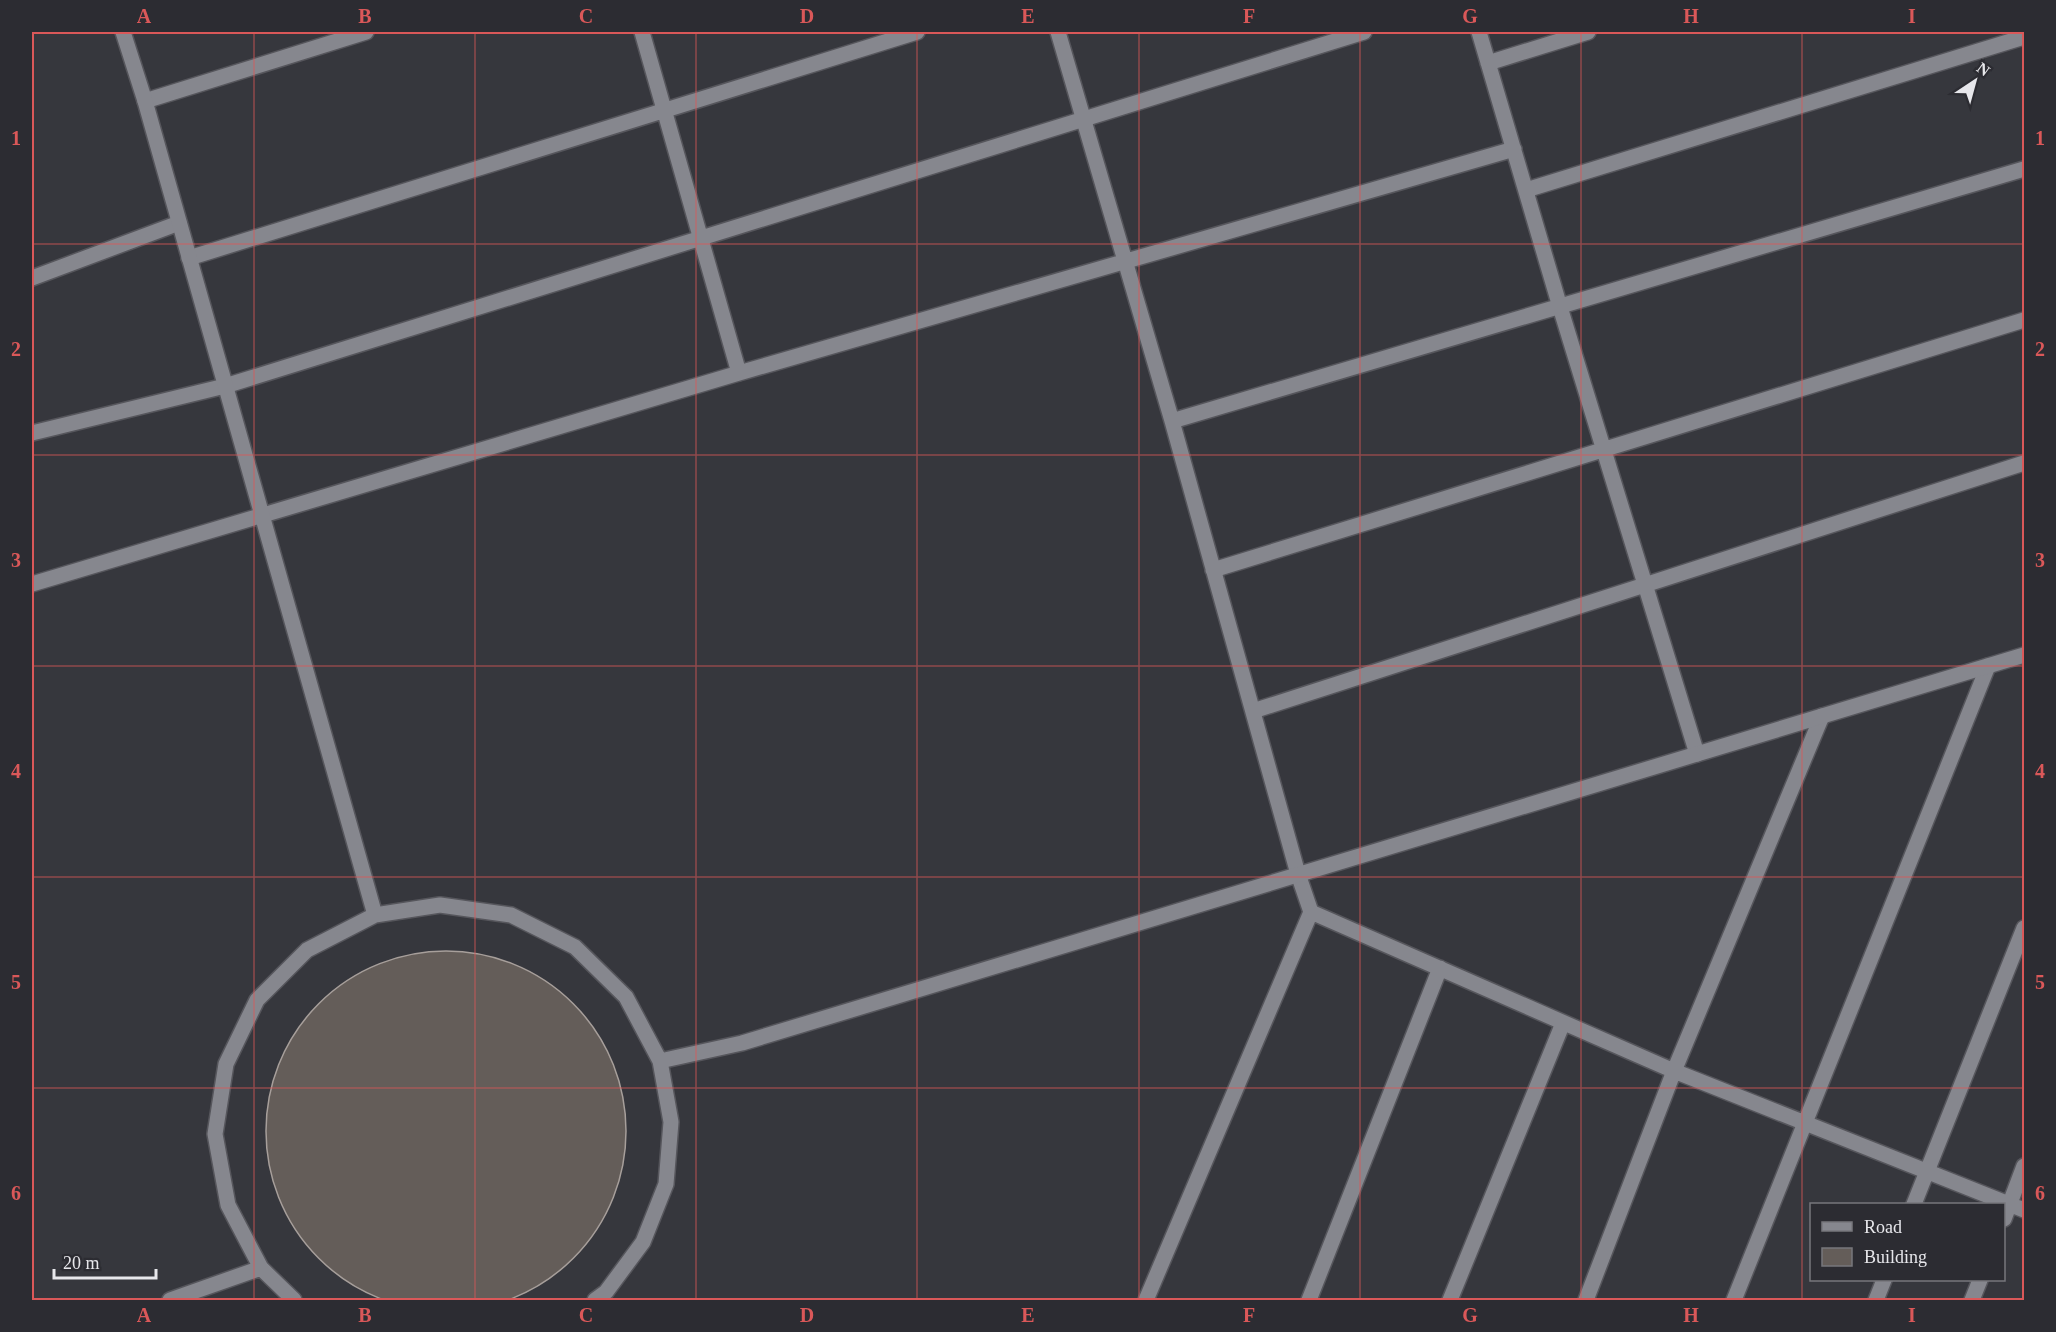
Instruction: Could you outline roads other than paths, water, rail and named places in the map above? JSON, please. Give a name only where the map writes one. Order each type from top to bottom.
[{"type":"street","points":[[123,32],[145,101],[375,915]]},
{"type":"street","points":[[145,101],[366,32]]},
{"type":"street","points":[[642,32],[739,373]]},
{"type":"street","points":[[189,258],[916,32]]},
{"type":"street","points":[[1058,32],[1172,421],[1298,874],[1311,912],[1146,1300]]},
{"type":"street","points":[[32,433],[225,386],[1364,32]]},
{"type":"street","points":[[1479,32],[1560,307],[1697,754]]},
{"type":"street","points":[[1488,63],[1588,32]]},
{"type":"street","points":[[1526,190],[2025,37]]},
{"type":"street","points":[[32,584],[739,373],[1514,149]]},
{"type":"street","points":[[1172,421],[2025,169]]},
{"type":"street","points":[[32,278],[179,223]]},
{"type":"street","points":[[1213,570],[2025,320]]},
{"type":"street","points":[[1253,711],[2025,463]]},
{"type":"street","points":[[660,1060],[742,1043],[2025,655]]},
{"type":"street","points":[[1734,1300],[1988,666]]},
{"type":"street","points":[[1586,1300],[1674,1071],[1822,716]]},
{"type":"street","points":[[294,1300],[261,1268],[228,1204],[215,1134],[226,1064],[257,1000],[307,950],[375,915],[440,904],[511,915],[575,947],[626,997],[660,1060],[671,1122],[666,1184],[643,1242],[606,1292],[595,1300]]},
{"type":"street","points":[[1311,912],[1674,1071],[2025,1210]]},
{"type":"street","points":[[1914,1203],[2025,928]]},
{"type":"street","points":[[1309,1300],[1440,968]]},
{"type":"street","points":[[1450,1300],[1563,1023]]},
{"type":"street","points":[[2005,1216],[2025,1166]]},
{"type":"street","points":[[170,1300],[261,1268]]},
{"type":"street","points":[[1876,1300],[1884,1281]]},
{"type":"street","points":[[1972,1300],[1980,1281]]}]
